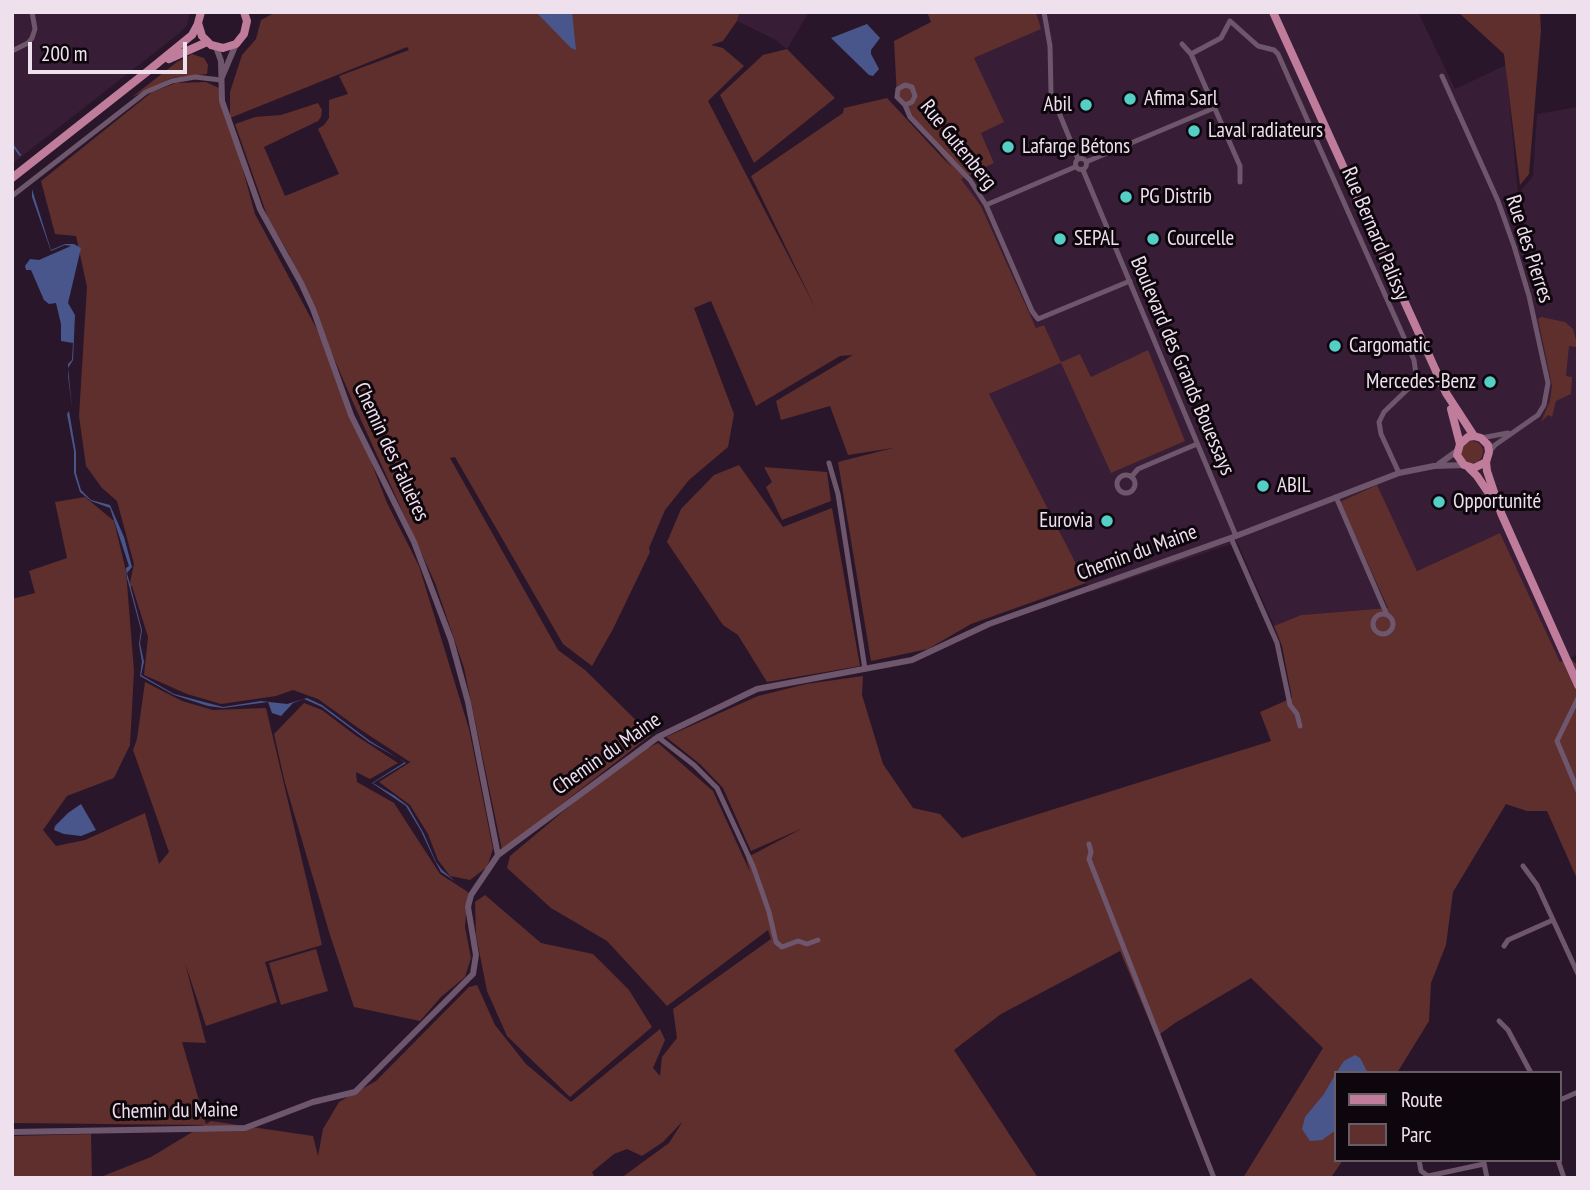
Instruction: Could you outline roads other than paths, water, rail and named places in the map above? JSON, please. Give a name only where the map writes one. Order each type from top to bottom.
[{"type":"main road","points":[[199,16],[202,36],[207,42],[223,48],[236,44],[244,34],[245,17],[253,12]]},
{"type":"main road","points":[[1273,12],[1446,393],[1462,421],[1488,445],[1486,462],[1501,513]]},
{"type":"main road","points":[[12,178],[191,35],[199,16]]},
{"type":"main road","points":[[148,71],[177,54],[207,42]]},
{"type":"main road","points":[[1446,393],[1460,461],[1483,484],[1501,513],[1578,685]]},
{"type":"main road","points":[[1458,447],[1468,437],[1478,437]]},
{"type":"main road","points":[[1466,467],[1480,467],[1486,462]]},
{"type":"street","points":[[12,51],[32,38],[35,29],[32,12]]},
{"type":"street","points":[[1044,12],[1050,46],[1051,93],[1078,159],[1075,167],[1083,170],[1086,162]]},
{"type":"street","points":[[1191,54],[1221,38],[1233,13]]},
{"type":"street","name":"Rue Bernard Palissy","points":[[1230,21],[1258,46],[1274,50],[1278,54],[1413,360],[1416,375],[1413,384],[1384,412],[1379,422],[1381,434],[1399,473]]},
{"type":"street","points":[[12,196],[146,92],[172,81],[195,77],[221,78],[236,44]]},
{"type":"street","points":[[1182,44],[1191,54],[1240,166],[1240,182]]},
{"type":"street","name":"Chemin des Faluères","points":[[216,47],[222,101],[260,209],[301,283],[361,438],[400,512],[424,566],[461,673],[498,855]]},
{"type":"street","name":"Rue des Pierres","points":[[1442,76],[1498,201],[1529,296],[1548,383],[1544,405],[1529,423],[1500,441],[1489,452]]},
{"type":"street","name":"Rue Gutenberg","points":[[905,105],[910,117],[970,180],[986,205],[1032,311],[1038,319],[1130,281]]},
{"type":"street","points":[[1078,159],[1086,162],[1214,108]]},
{"type":"street","name":"Rue Gutenberg","points":[[986,205],[1075,167]]},
{"type":"street","name":"Boulevard des Grands Bouessays","points":[[1083,170],[1277,643],[1290,705],[1297,714],[1300,726]]},
{"type":"street","points":[[1478,437],[1491,438],[1518,430]]},
{"type":"street","points":[[1132,476],[1138,469],[1197,444]]},
{"type":"street","name":"Chemin du Maine","points":[[1434,466],[1458,447]]},
{"type":"street","points":[[829,463],[838,494],[865,669]]},
{"type":"street","name":"Chemin du Maine","points":[[12,1132],[245,1128],[326,1098],[355,1092],[473,974],[476,955],[468,907],[471,895],[498,855],[658,737],[757,690],[912,660],[989,624],[1234,537],[1399,473],[1434,466],[1466,467]]},
{"type":"street","points":[[1336,497],[1387,615]]},
{"type":"street","points":[[1578,698],[1557,741],[1578,791]]},
{"type":"street","points":[[658,737],[694,765],[717,788],[753,866],[769,912],[776,943],[782,947],[798,941],[807,944],[818,940]]},
{"type":"street","points":[[1089,844],[1091,852],[1088,859],[1214,1178]]},
{"type":"street","points":[[1523,866],[1537,885],[1578,974]]},
{"type":"street","points":[[1504,946],[1508,940],[1553,920]]},
{"type":"street","points":[[1499,1021],[1508,1030],[1530,1071]]},
{"type":"street","points":[[1562,1099],[1578,1092]]},
{"type":"street","points":[[1419,1162],[1421,1171],[1428,1177],[1484,1162],[1487,1178]]},
{"type":"water","points":[[536,12],[572,12],[576,50],[571,48]]},
{"type":"water","points":[[867,24],[880,38],[871,50],[879,69],[873,76],[831,38]]},
{"type":"water","points":[[32,189],[51,250],[65,244],[74,244],[81,248],[68,303],[75,315],[73,360],[68,368],[72,360],[73,343],[61,341],[61,324],[56,303],[49,304],[44,300],[31,270],[26,270],[25,266],[30,259],[39,260],[71,246],[65,245],[51,251],[32,197]]},
{"type":"water","points":[[69,411],[76,452],[76,473],[81,490],[91,500],[110,505],[124,537],[132,567],[127,573],[142,630],[140,643],[144,662],[141,675],[174,694],[223,707],[261,701],[287,704],[307,698],[322,705],[398,758],[369,742],[322,707],[304,699],[293,703],[281,716],[272,713],[268,702],[223,708],[208,706],[174,695],[140,676],[142,662],[139,644],[141,630],[127,578],[126,568],[129,566],[110,508],[91,501],[80,492],[74,473],[74,451],[67,414]]},
{"type":"water","points":[[405,762],[373,783],[408,806],[436,862],[455,881],[441,872],[406,806],[372,783]]},
{"type":"water","points":[[81,804],[96,830],[81,836],[54,830],[68,813]]},
{"type":"water","points":[[1355,1055],[1360,1058],[1367,1071],[1337,1071],[1344,1061]]},
{"type":"water","points":[[1334,1076],[1334,1131],[1322,1140],[1310,1141],[1302,1129],[1305,1117]]},
{"type":"waterway","points":[[12,144],[20,155]]},
{"type":"place","name":"Afima Sarl","points":[[1130,99]]},
{"type":"place","name":"Abil","points":[[1086,105]]},
{"type":"place","name":"Laval radiateurs","points":[[1194,131]]},
{"type":"place","name":"Lafarge Bétons","points":[[1008,147]]},
{"type":"place","name":"PG Distrib","points":[[1126,197]]},
{"type":"place","name":"SEPAL","points":[[1060,239]]},
{"type":"place","name":"Courcelle","points":[[1153,239]]},
{"type":"place","name":"Cargomatic","points":[[1335,346]]},
{"type":"place","name":"Mercedes-Benz","points":[[1490,382]]},
{"type":"place","name":"ABIL","points":[[1263,486]]},
{"type":"place","name":"Opportunité","points":[[1439,502]]},
{"type":"place","name":"Eurovia","points":[[1107,521]]}]
